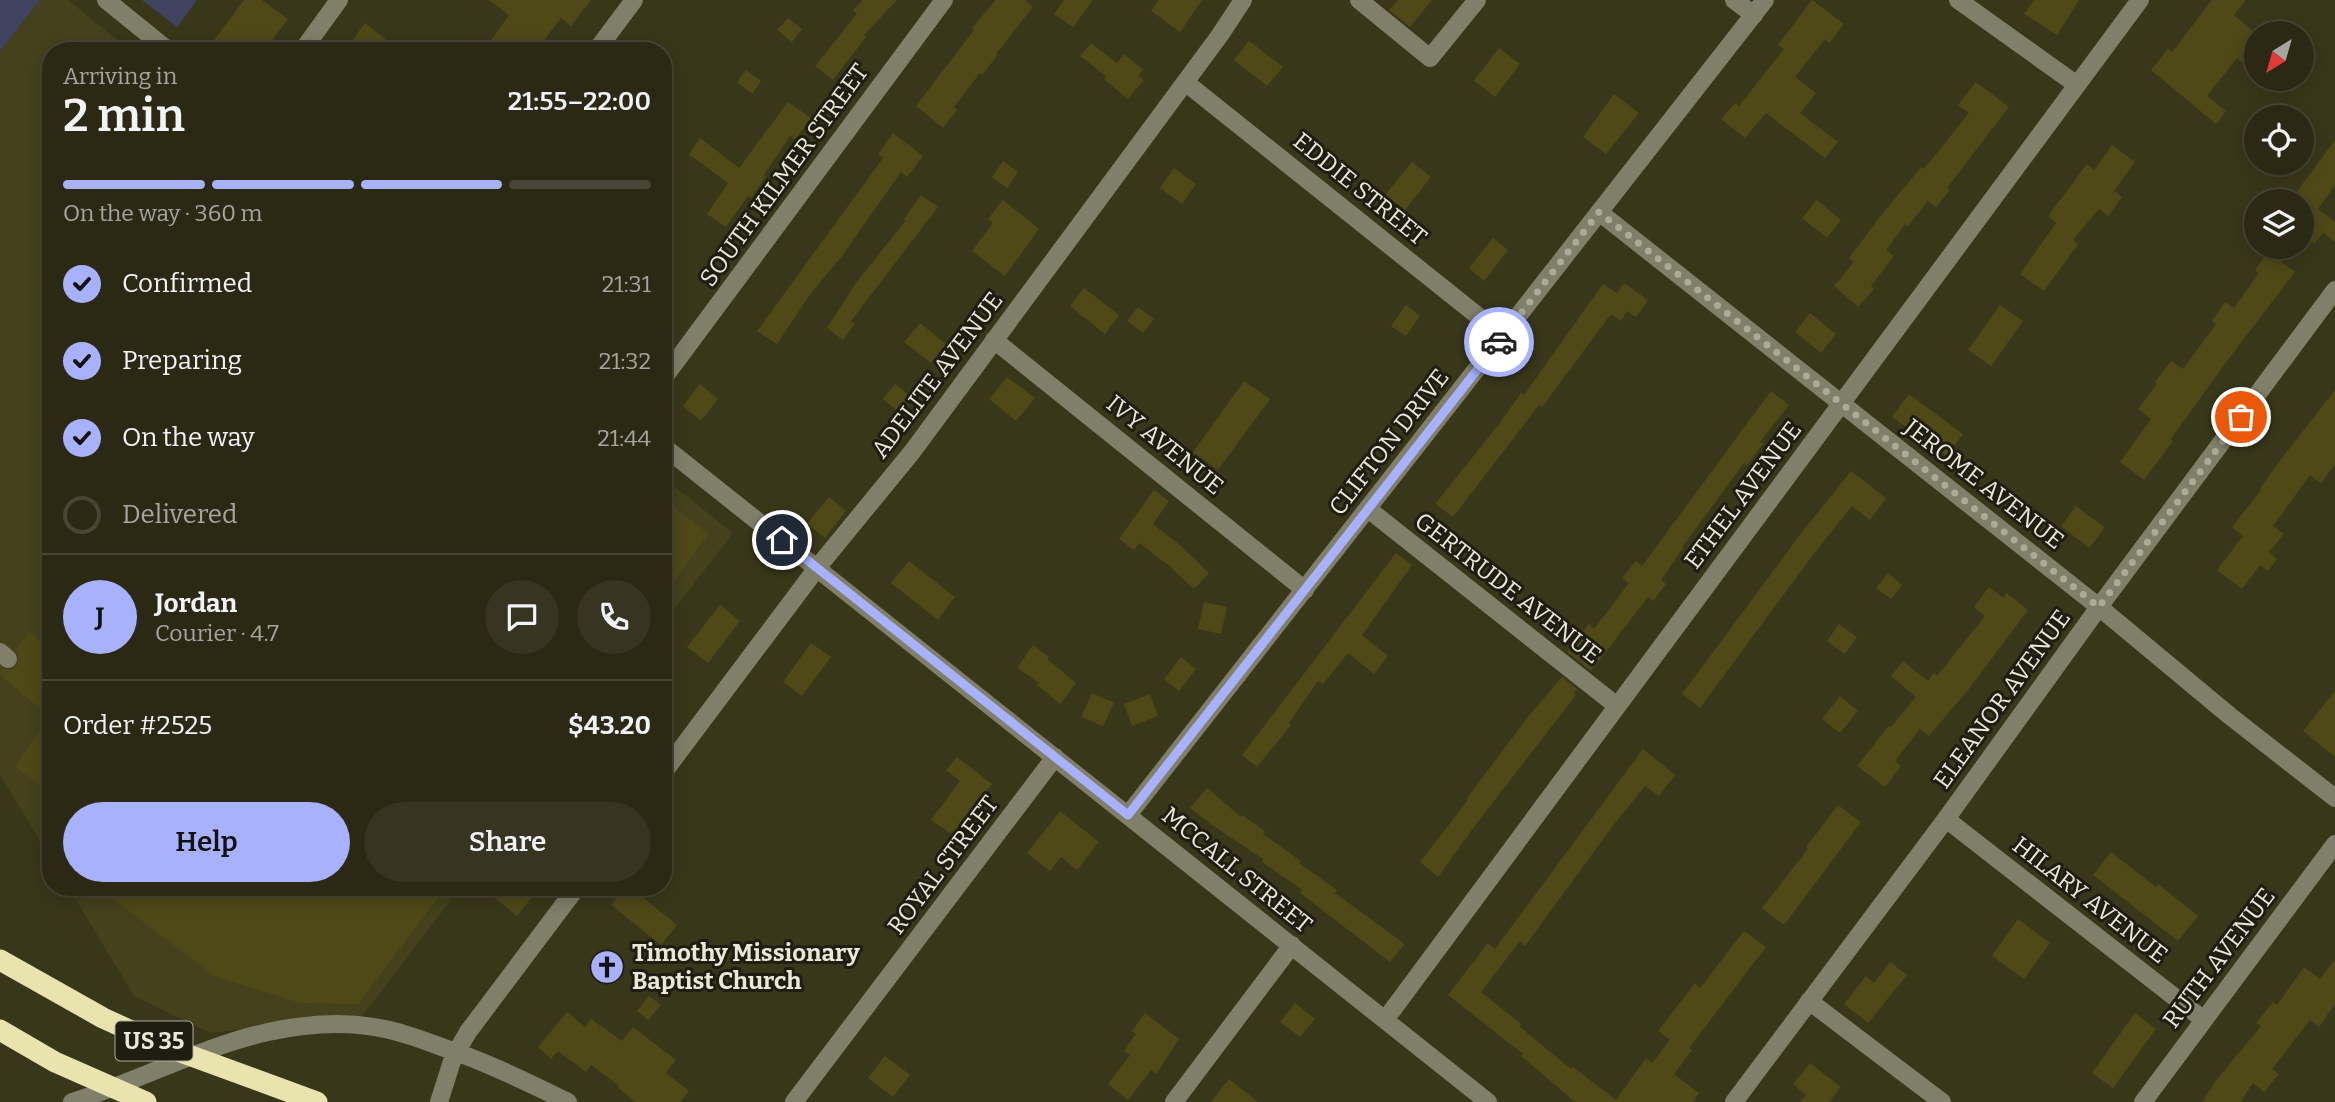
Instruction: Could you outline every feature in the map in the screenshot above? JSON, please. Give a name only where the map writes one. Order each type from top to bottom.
[{"type":"highway","name":"US 35","points":[[0,960],[93,1013],[164,1046],[317,1102]]},
{"type":"highway","name":"US 35","points":[[0,1030],[55,1062],[146,1102]]},
{"type":"street","points":[[106,0],[158,42]]},
{"type":"street","points":[[309,42],[339,0]]},
{"type":"street","points":[[603,42],[634,0]]},
{"type":"street","name":"SOUTH KILMER STREET","points":[[672,367],[944,0]]},
{"type":"street","name":"ADELITE AVENUE","points":[[672,762],[912,452],[1243,0]]},
{"type":"street","points":[[1359,0],[1430,58],[1477,0]]},
{"type":"street","points":[[1734,0],[1754,15]]},
{"type":"street","name":"CLIFTON DRIVE","points":[[1128,815],[1765,0]]},
{"type":"street","points":[[1958,0],[2077,85]]},
{"type":"street","name":"ETHEL AVENUE","points":[[1385,1020],[2140,0]]},
{"type":"street","name":"EDDIE STREET","points":[[1185,82],[1503,336]]},
{"type":"street","name":"JEROME AVENUE","points":[[1599,212],[2099,607],[2230,716],[2335,798]]},
{"type":"street","name":"ELEANOR AVENUE","points":[[1734,1102],[2335,290]]},
{"type":"street","name":"IVY AVENUE","points":[[994,340],[1305,590]]},
{"type":"street","name":"MCCALL STREET","points":[[672,453],[1488,1102]]},
{"type":"street","name":"GERTRUDE AVENUE","points":[[1368,509],[1617,706]]},
{"type":"street","name":"ROYAL STREET","points":[[794,1102],[1055,757]]},
{"type":"street","name":"HILARY AVENUE","points":[[1946,819],[2204,1020]]},
{"type":"street","name":"RUTH AVENUE","points":[[2143,1102],[2335,844]]},
{"type":"street","points":[[439,1102],[456,1052],[468,1032],[570,896]]},
{"type":"street","points":[[1174,1102],[1292,945]]},
{"type":"street","points":[[1808,1001],[1942,1102]]},
{"type":"street","points":[[83,1101],[228,1044],[268,1032],[298,1027],[342,1025],[384,1028],[417,1037],[485,1062],[568,1102]]},
{"type":"shaded area","points":[[0,0],[40,0],[0,51]]},
{"type":"shaded area","points":[[40,0],[68,0],[120,42],[42,42],[42,844],[0,775],[0,51]]},
{"type":"shaded area","points":[[142,0],[197,0],[177,27]]},
{"type":"shaded area","points":[[672,484],[733,533],[672,612]]},
{"type":"shaded area","points":[[73,896],[454,896],[363,1015],[210,1033],[134,996]]},
{"type":"building","points":[[244,0],[262,0],[288,19],[271,42],[213,42]]},
{"type":"building","points":[[489,0],[591,0],[571,26],[561,18],[543,42],[490,42],[509,15]]},
{"type":"building","points":[[863,0],[897,0],[864,35],[866,37],[833,80],[815,66],[857,14],[853,10]]},
{"type":"building","points":[[996,0],[1025,0],[1033,7],[982,75],[980,73],[954,107],[957,110],[943,128],[916,106],[974,30],[972,28]]},
{"type":"building","points":[[1064,0],[1093,0],[1073,27],[1054,14]]},
{"type":"building","points":[[1159,0],[1202,0],[1180,32],[1151,11]]},
{"type":"building","points":[[1398,0],[1432,0],[1410,27],[1389,10]]},
{"type":"building","points":[[1812,0],[1844,24],[1829,43],[1825,39],[1795,77],[1816,93],[1800,113],[1838,142],[1825,158],[1766,113],[1745,138],[1721,119],[1735,103],[1739,106],[1784,49],[1778,45]]},
{"type":"building","points":[[2034,0],[2079,0],[2057,35],[2024,14]]},
{"type":"building","points":[[2212,0],[2246,0],[2234,15],[2244,24],[2244,63],[2237,58],[2207,96],[2226,111],[2216,124],[2151,70],[2168,49],[2172,52]]},
{"type":"building","points":[[788,18],[802,29],[792,42],[777,30]]},
{"type":"building","points":[[365,23],[389,42],[351,42]]},
{"type":"building","points":[[1249,41],[1283,67],[1267,86],[1234,60]]},
{"type":"building","points":[[1091,43],[1117,63],[1124,54],[1143,70],[1138,76],[1144,80],[1128,99],[1104,79],[1106,76],[1080,56]]},
{"type":"building","points":[[1499,48],[1520,64],[1495,97],[1474,81]]},
{"type":"building","points":[[746,70],[761,81],[752,94],[737,82]]},
{"type":"building","points":[[1976,82],[2009,107],[1947,188],[1950,190],[1936,207],[1928,201],[1908,226],[1905,224],[1886,250],[1894,256],[1871,286],[1874,289],[1858,307],[1834,286],[1854,262],[1849,258],[1883,213],[1921,167],[1924,169],[1969,113],[1958,105]]},
{"type":"building","points":[[1614,94],[1639,113],[1606,154],[1583,137]]},
{"type":"building","points":[[788,102],[811,118],[795,140],[790,136],[751,198],[748,196],[726,227],[707,214],[728,183],[689,154],[700,138],[739,168]]},
{"type":"building","points":[[893,133],[923,156],[907,177],[901,172],[842,256],[811,293],[777,344],[757,331],[883,158],[878,154]]},
{"type":"building","points":[[2335,140],[2335,185],[2318,209],[2335,222],[2335,242],[2323,233],[2314,244],[2314,189],[2299,189],[2309,175],[2314,175],[2314,168]]},
{"type":"building","points":[[2112,145],[2135,162],[2114,191],[2122,197],[2108,216],[2099,209],[2073,240],[2078,244],[2044,291],[2020,274],[2056,223],[2048,216],[2087,164],[2094,170]]},
{"type":"building","points":[[1003,161],[1018,172],[1007,188],[992,177]]},
{"type":"building","points":[[1412,162],[1431,177],[1405,210],[1385,195]]},
{"type":"building","points":[[1174,168],[1196,184],[1182,204],[1160,188]]},
{"type":"building","points":[[921,195],[938,207],[851,321],[855,324],[843,340],[827,328],[856,283],[906,220],[904,219]]},
{"type":"building","points":[[1003,200],[1039,229],[1005,276],[972,251],[993,223],[988,219]]},
{"type":"building","points":[[1817,200],[1841,220],[1827,238],[1802,218]]},
{"type":"building","points":[[1493,238],[1508,250],[1484,281],[1469,268]]},
{"type":"building","points":[[2263,259],[2277,259],[2295,272],[2227,361],[2144,480],[2120,462],[2151,419],[2138,409],[2171,361],[2183,369],[2216,324],[2212,321],[2225,302],[2234,308],[2259,273],[2255,270]]},
{"type":"building","points":[[1624,283],[1648,300],[1636,317],[1627,311],[1621,321],[1611,314],[1542,407],[1539,405],[1453,517],[1435,504],[1521,393],[1524,395],[1603,284],[1617,293]]},
{"type":"building","points":[[1084,288],[1119,315],[1105,334],[1070,306]]},
{"type":"building","points":[[1406,305],[1420,316],[1406,336],[1391,326]]},
{"type":"building","points":[[2000,305],[2023,321],[1991,366],[1968,350]]},
{"type":"building","points":[[1138,307],[1154,319],[1143,333],[1127,321]]},
{"type":"building","points":[[1810,313],[1836,334],[1821,353],[1795,332]]},
{"type":"building","points":[[920,323],[946,344],[931,363],[904,342]]},
{"type":"building","points":[[1007,377],[1035,398],[1016,421],[989,399]]},
{"type":"building","points":[[1244,381],[1270,399],[1218,470],[1193,452]]},
{"type":"building","points":[[700,384],[718,399],[701,421],[683,406]]},
{"type":"building","points":[[895,384],[912,398],[900,413],[883,399]]},
{"type":"building","points":[[2335,390],[2335,464],[2321,483],[2310,475],[2273,526],[2284,534],[2269,552],[2277,559],[2268,571],[2260,565],[2242,589],[2217,570],[2243,536],[2232,527]]},
{"type":"building","points":[[1771,391],[1789,405],[1760,442],[1763,444],[1747,465],[1744,463],[1683,546],[1661,580],[1666,584],[1653,601],[1648,597],[1591,671],[1567,652],[1589,624],[1594,629],[1629,583],[1622,578],[1636,561],[1642,566]]},
{"type":"building","points":[[1909,394],[1963,434],[1947,456],[1892,417]]},
{"type":"building","points":[[1851,471],[1886,498],[1870,520],[1852,506],[1700,708],[1682,694],[1802,532]]},
{"type":"building","points":[[1154,490],[1169,501],[1153,524],[1209,573],[1194,589],[1139,543],[1134,550],[1119,539]]},
{"type":"building","points":[[829,497],[846,511],[825,538],[807,524]]},
{"type":"building","points":[[672,506],[709,534],[672,584]]},
{"type":"building","points":[[2076,506],[2105,528],[2089,548],[2061,526]]},
{"type":"building","points":[[1396,553],[1412,565],[1362,635],[1388,656],[1374,674],[1348,653],[1323,684],[1318,681],[1289,723],[1291,725],[1257,767],[1242,755]]},
{"type":"building","points":[[909,561],[955,597],[938,620],[891,583]]},
{"type":"building","points":[[1888,573],[1902,585],[1891,599],[1876,588]]},
{"type":"building","points":[[1989,587],[2003,598],[2007,593],[2028,610],[1968,690],[1929,736],[1920,729],[1895,761],[1901,766],[1885,787],[1857,766],[1916,697],[1891,676],[1903,661],[1928,681],[1934,673],[1937,676],[1985,616],[1974,607]]},
{"type":"building","points":[[1204,602],[1227,607],[1221,634],[1198,629]]},
{"type":"building","points":[[720,605],[740,621],[708,663],[687,647]]},
{"type":"building","points":[[1839,624],[1857,637],[1845,654],[1827,641]]},
{"type":"building","points":[[29,632],[42,642],[42,710],[0,675],[1,668],[11,670],[17,666],[19,656],[15,650]]},
{"type":"building","points":[[811,643],[831,657],[802,696],[783,682]]},
{"type":"building","points":[[1033,645],[1076,683],[1060,704],[1037,685],[1039,683],[1017,668]]},
{"type":"building","points":[[1181,657],[1196,669],[1179,691],[1164,679]]},
{"type":"building","points":[[1562,677],[1577,689],[1574,693],[1576,695],[1438,877],[1420,862],[1531,713]]},
{"type":"building","points":[[2335,691],[2335,757],[2303,731]]},
{"type":"building","points":[[1092,693],[1114,703],[1103,726],[1081,717]]},
{"type":"building","points":[[1150,694],[1158,716],[1132,726],[1124,704]]},
{"type":"building","points":[[1840,696],[1858,711],[1840,733],[1822,719]]},
{"type":"building","points":[[42,726],[42,787],[15,767]]},
{"type":"building","points":[[1643,749],[1675,775],[1659,796],[1645,786],[1525,946],[1520,941],[1481,992],[1571,1069],[1573,1067],[1616,1100],[1646,1058],[1652,1063],[1670,1040],[1658,1031],[1695,983],[1700,988],[1744,931],[1766,947],[1689,1048],[1692,1050],[1674,1074],[1699,1093],[1693,1102],[1575,1102],[1521,1056],[1523,1054],[1448,995],[1488,943],[1495,949]]},
{"type":"building","points":[[957,757],[992,784],[953,835],[931,820],[960,781],[946,770]]},
{"type":"building","points":[[1207,788],[1241,817],[1242,815],[1265,831],[1263,834],[1301,861],[1299,863],[1337,890],[1335,893],[1405,944],[1390,962],[1300,893],[1302,890],[1262,862],[1263,859],[1190,808]]},
{"type":"building","points":[[1838,805],[1861,822],[1784,925],[1762,908]]},
{"type":"building","points":[[1060,811],[1099,842],[1077,870],[1061,857],[1050,871],[1027,853]]},
{"type":"building","points":[[2111,852],[2198,916],[2178,941],[2093,875]]},
{"type":"building","points":[[439,896],[358,1004],[300,1003],[214,976],[112,898]]},
{"type":"building","points":[[492,896],[533,896],[517,916]]},
{"type":"building","points":[[618,896],[641,896],[677,925],[661,945],[611,905]]},
{"type":"building","points":[[2018,919],[2050,943],[2024,979],[1992,956]]},
{"type":"building","points":[[2335,959],[2335,1004],[2319,1027],[2310,1020],[2272,1069],[2279,1074],[2264,1092],[2253,1083],[2240,1102],[2202,1102],[2217,1079],[2261,1026],[2256,1023],[2273,1002],[2277,1005],[2304,967],[2320,979]]},
{"type":"building","points":[[1890,962],[1907,975],[1868,1023],[1844,1004],[1866,976],[1874,983]]},
{"type":"building","points":[[649,996],[661,1005],[648,1020],[637,1011]]},
{"type":"building","points":[[1295,1003],[1315,1019],[1300,1037],[1280,1022]]},
{"type":"building","points":[[567,1012],[585,1027],[591,1019],[622,1041],[633,1027],[676,1060],[666,1073],[689,1091],[680,1102],[635,1102],[591,1065],[586,1072],[558,1051],[551,1059],[538,1047]]},
{"type":"building","points":[[1145,1013],[1179,1039],[1156,1074],[1151,1070],[1128,1100],[1108,1084],[1130,1055],[1124,1051],[1136,1034],[1132,1031]]},
{"type":"building","points":[[2135,1013],[2156,1029],[2113,1088],[2092,1073]]},
{"type":"building","points":[[885,1056],[910,1075],[893,1097],[868,1078]]},
{"type":"building","points":[[1810,1063],[1841,1087],[1829,1102],[1800,1102],[1806,1095],[1793,1084]]},
{"type":"building","points":[[1229,1079],[1258,1102],[1211,1102]]},
{"type":"way so far","points":[[1499,342],[1599,212],[2099,607],[2241,417]]},
{"type":"place","name":"Timothy Missionary Baptist Church","points":[[607,967]]},
{"type":"route","points":[[782,540],[1128,815],[1499,342]]}]
